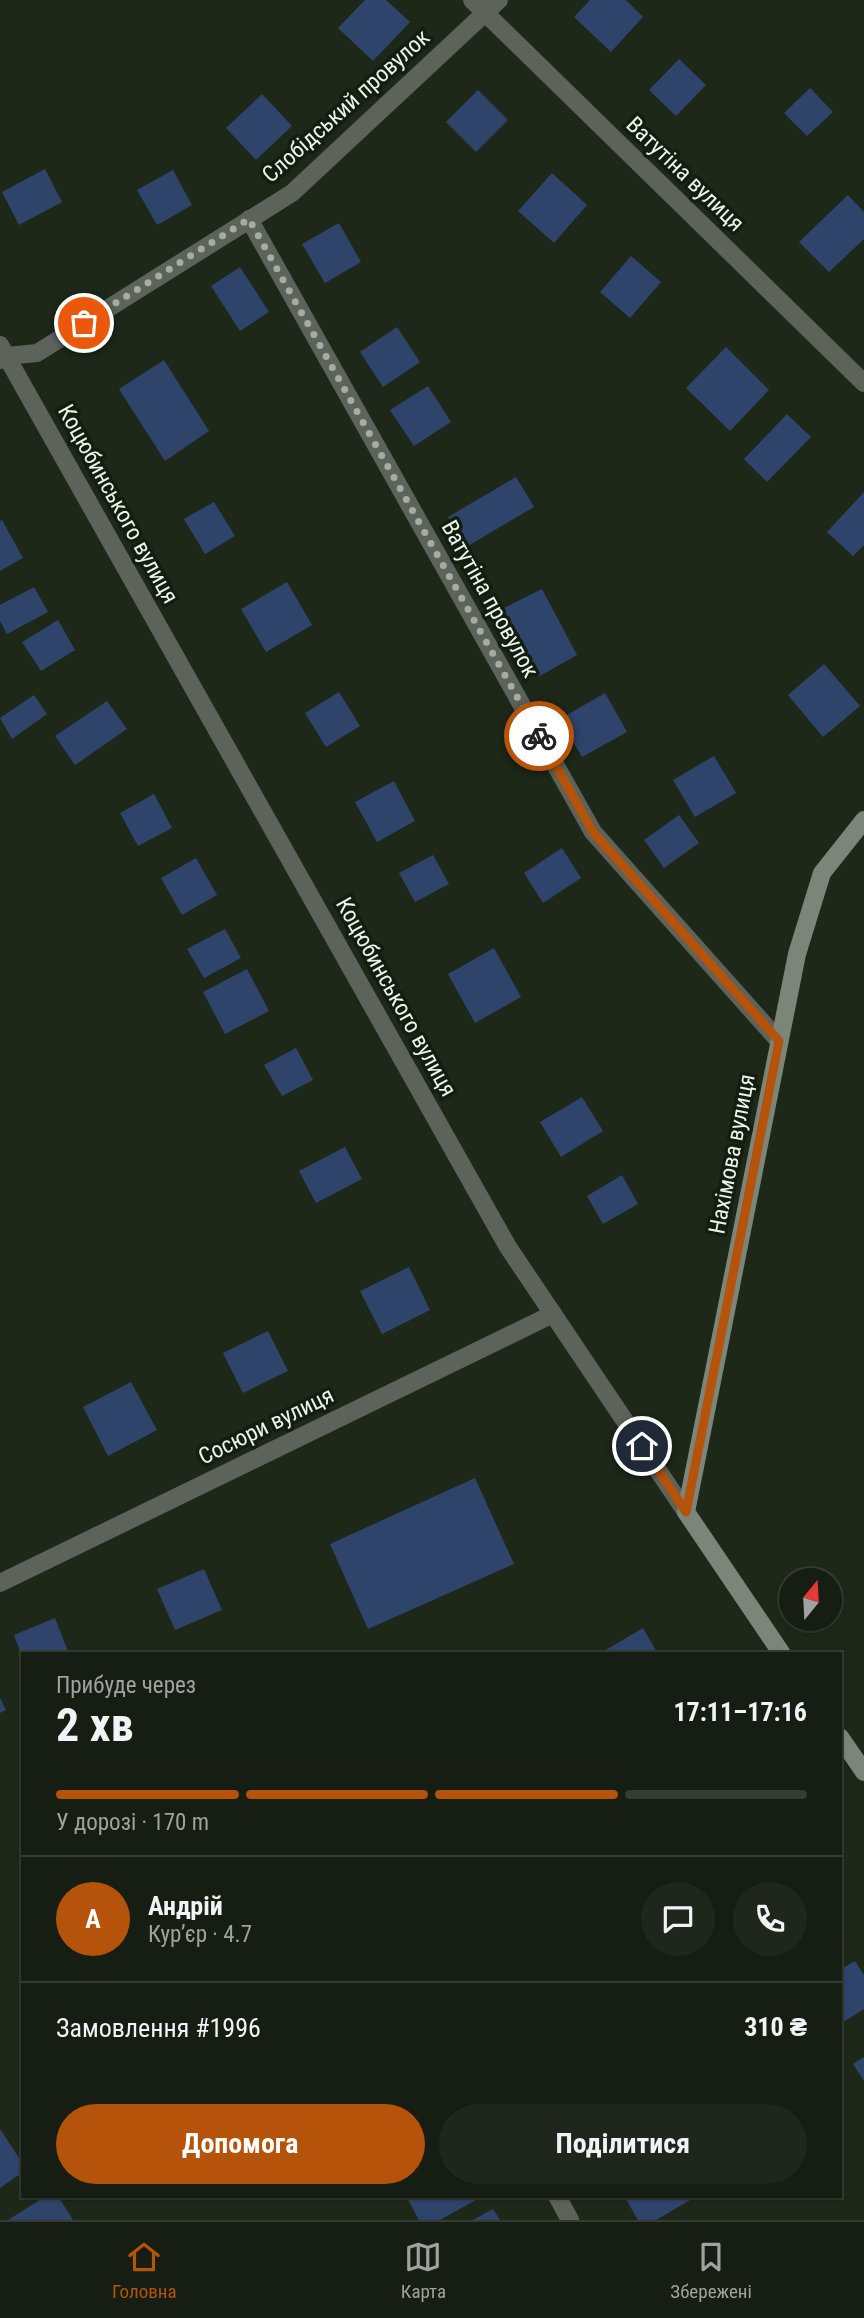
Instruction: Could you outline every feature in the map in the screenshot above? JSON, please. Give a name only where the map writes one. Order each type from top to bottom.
[{"type":"street","name":"Ватутіна вулиця","points":[[472,0],[864,383]]},
{"type":"street","name":"Слобідський провулок","points":[[3,354],[37,353],[292,192],[499,0]]},
{"type":"street","name":"Ватутіна провулок","points":[[249,219],[593,832],[779,1041]]},
{"type":"street","name":"Коцюбинського вулиця","points":[[3,354],[508,1247],[781,1652]]},
{"type":"street","name":"Нахімова вулиця","points":[[686,1512],[797,954],[822,873],[864,820]]},
{"type":"street","name":"Сосюри вулиця","points":[[0,1583],[553,1314]]},
{"type":"street","points":[[842,1740],[864,1772]]},
{"type":"street","points":[[558,2198],[570,2220]]},
{"type":"building","points":[[365,0],[386,0],[410,22],[373,61],[338,28]]},
{"type":"building","points":[[590,0],[626,0],[643,17],[611,52],[574,17]]},
{"type":"building","points":[[679,59],[706,85],[676,116],[649,90]]},
{"type":"building","points":[[810,88],[833,112],[807,136],[784,113]]},
{"type":"building","points":[[478,90],[508,120],[476,152],[446,122]]},
{"type":"building","points":[[262,94],[292,126],[256,160],[226,128]]},
{"type":"building","points":[[45,169],[62,202],[19,225],[2,192]]},
{"type":"building","points":[[173,170],[192,205],[157,225],[137,190]]},
{"type":"building","points":[[552,173],[587,205],[554,243],[518,211]]},
{"type":"building","points":[[848,195],[864,212],[864,239],[829,272],[799,242]]},
{"type":"building","points":[[339,223],[361,262],[325,283],[302,244]]},
{"type":"building","points":[[631,256],[661,282],[630,318],[600,292]]},
{"type":"building","points":[[240,267],[269,312],[240,331],[211,286]]},
{"type":"building","points":[[397,327],[420,362],[383,387],[360,352]]},
{"type":"building","points":[[726,347],[769,390],[730,431],[686,388]]},
{"type":"building","points":[[164,360],[209,431],[165,461],[119,389]]},
{"type":"building","points":[[428,386],[451,422],[414,446],[390,410]]},
{"type":"building","points":[[787,414],[811,437],[767,482],[744,459]]},
{"type":"building","points":[[516,477],[534,507],[466,547],[448,517]]},
{"type":"building","points":[[864,492],[864,545],[853,556],[827,532]]},
{"type":"building","points":[[214,502],[235,536],[205,554],[184,519]]},
{"type":"building","points":[[2,520],[23,558],[0,571],[0,521]]},
{"type":"building","points":[[287,582],[312,625],[266,652],[241,609]]},
{"type":"building","points":[[34,587],[48,612],[7,634],[0,621],[0,605]]},
{"type":"building","points":[[542,589],[577,655],[538,677],[502,609]]},
{"type":"building","points":[[58,620],[75,650],[41,671],[22,642]]},
{"type":"building","points":[[824,664],[860,706],[823,737],[788,695]]},
{"type":"building","points":[[339,692],[360,726],[326,747],[305,713]]},
{"type":"building","points":[[605,693],[627,732],[582,757],[560,719]]},
{"type":"building","points":[[34,695],[47,714],[12,739],[0,718]]},
{"type":"building","points":[[107,701],[127,729],[75,765],[55,736]]},
{"type":"building","points":[[714,756],[736,793],[695,817],[673,780]]},
{"type":"building","points":[[394,781],[415,821],[377,842],[355,802]]},
{"type":"building","points":[[154,794],[172,828],[138,846],[120,813]]},
{"type":"building","points":[[679,815],[699,843],[664,868],[644,840]]},
{"type":"building","points":[[562,848],[581,878],[543,903],[524,873]]},
{"type":"building","points":[[433,855],[449,884],[415,902],[399,873]]},
{"type":"building","points":[[196,858],[217,895],[182,915],[161,878]]},
{"type":"building","points":[[225,929],[241,958],[204,978],[187,949]]},
{"type":"building","points":[[494,948],[521,997],[475,1023],[448,974]]},
{"type":"building","points":[[247,969],[269,1011],[225,1034],[203,992]]},
{"type":"building","points":[[296,1048],[313,1080],[282,1096],[264,1065]]},
{"type":"building","points":[[582,1097],[603,1131],[561,1157],[540,1122]]},
{"type":"building","points":[[345,1147],[362,1179],[316,1203],[299,1171]]},
{"type":"building","points":[[622,1175],[638,1204],[603,1224],[587,1196]]},
{"type":"building","points":[[409,1267],[430,1310],[382,1334],[360,1291]]},
{"type":"building","points":[[268,1331],[288,1371],[243,1393],[223,1353]]},
{"type":"building","points":[[131,1382],[157,1430],[108,1456],[83,1407]]},
{"type":"building","points":[[475,1478],[514,1564],[368,1629],[330,1544]]},
{"type":"building","points":[[204,1569],[222,1610],[175,1630],[157,1589]]},
{"type":"building","points":[[55,1618],[68,1652],[21,1654],[14,1635]]},
{"type":"building","points":[[643,1628],[657,1652],[602,1652]]},
{"type":"building","points":[[0,1698],[6,1710],[0,1713]]},
{"type":"building","points":[[855,1961],[864,1975],[864,2009],[842,2023],[842,1969]]},
{"type":"building","points":[[864,2057],[864,2081],[853,2064]]},
{"type":"building","points":[[0,2129],[21,2161],[21,2173],[0,2188]]},
{"type":"building","points":[[43,2198],[59,2198],[73,2220],[8,2220]]},
{"type":"building","points":[[407,2198],[479,2198],[440,2220],[419,2220]]},
{"type":"building","points":[[625,2198],[694,2198],[656,2220],[638,2220]]},
{"type":"building","points":[[493,2209],[500,2220],[473,2220]]},
{"type":"way so far","points":[[84,323],[249,219],[539,736]]},
{"type":"route","points":[[539,736],[593,832],[779,1041],[686,1512],[642,1446]]}]
